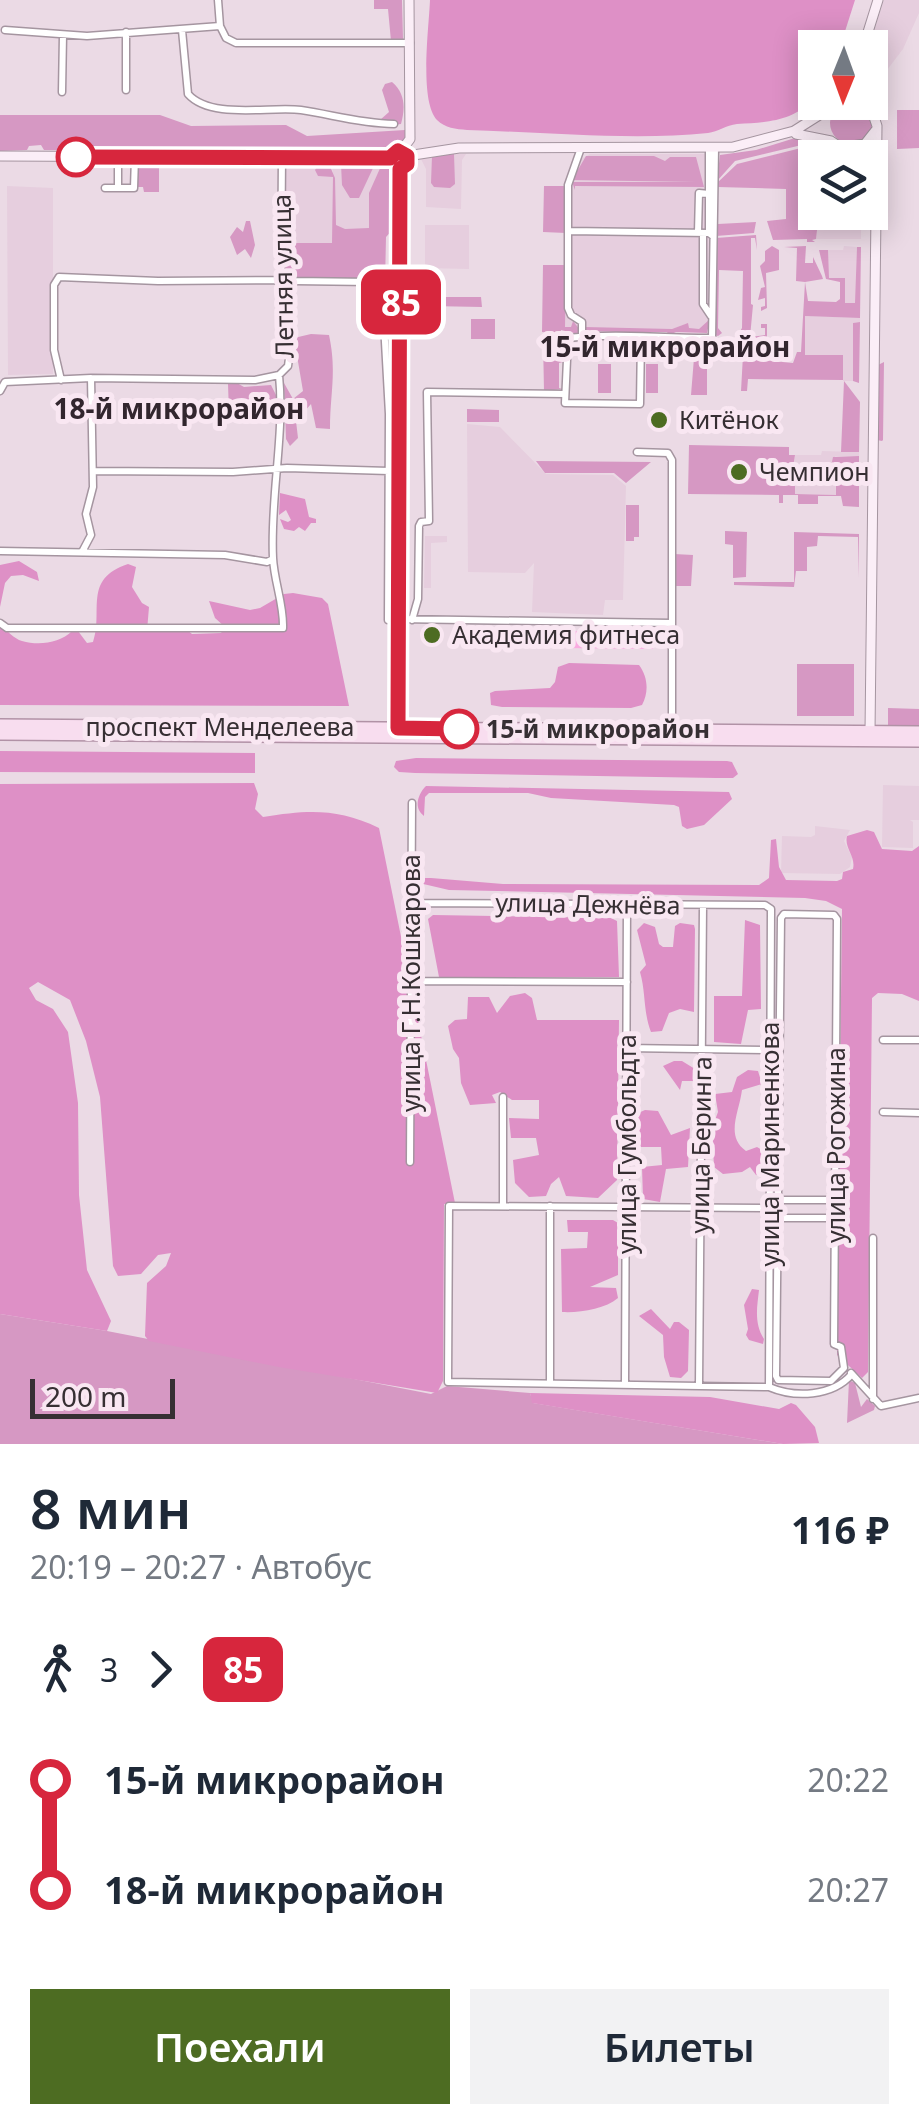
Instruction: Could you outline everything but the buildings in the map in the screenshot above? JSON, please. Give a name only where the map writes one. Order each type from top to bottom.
[{"type":"main road","points":[[400,169],[407,164],[404,153],[410,140],[409,0]]},
{"type":"main road","points":[[869,30],[878,0]]},
{"type":"main road","points":[[783,136],[814,120]]},
{"type":"main road","points":[[875,120],[876,140]]},
{"type":"main road","points":[[870,140],[877,126]]},
{"type":"main road","points":[[400,169],[392,166],[390,158],[394,152],[444,148],[712,148],[804,133],[824,140]]},
{"type":"main road","points":[[0,156],[390,158]]},
{"type":"main road","points":[[398,728],[394,620],[400,169]]},
{"type":"main road","points":[[870,736],[874,230]]},
{"type":"main road","name":"проспект Менделеева","points":[[0,725],[672,730],[786,736]]},
{"type":"main road","name":"проспект Менделеева","points":[[0,734],[870,736],[919,732]]},
{"type":"main road","name":"проспект Менделеева","points":[[870,736],[919,741]]},
{"type":"street","points":[[218,0],[220,26],[226,38],[236,43],[410,43]]},
{"type":"street","points":[[6,30],[62,35],[220,26]]},
{"type":"street","points":[[182,30],[190,98],[225,109],[297,110],[351,122],[394,124]]},
{"type":"street","points":[[126,32],[126,90]]},
{"type":"street","points":[[62,35],[62,92]]},
{"type":"street","points":[[580,148],[568,192],[568,308],[571,316],[582,322],[582,337]]},
{"type":"street","points":[[708,233],[699,194],[709,194],[712,148]]},
{"type":"street","points":[[641,337],[640,404],[565,403],[566,340],[582,337],[641,337],[712,338],[708,233],[712,148]]},
{"type":"street","points":[[118,157],[118,188]]},
{"type":"street","points":[[106,188],[134,188],[135,157]]},
{"type":"street","name":"Летняя улица","points":[[0,623],[7,628],[188,626],[282,630],[273,559],[275,469],[282,414],[279,376],[288,366],[290,352],[281,280],[282,158]]},
{"type":"street","points":[[568,232],[708,233]]},
{"type":"street","points":[[281,270],[289,279],[299,281],[378,284],[382,294],[394,620],[671,623]]},
{"type":"street","points":[[61,380],[54,350],[55,280],[281,280]]},
{"type":"street","points":[[0,391],[5,382],[91,378],[255,380],[279,376]]},
{"type":"street","points":[[82,552],[90,539],[86,514],[93,471],[91,378]]},
{"type":"street","points":[[412,620],[418,599],[420,526],[429,520],[426,392],[565,394]]},
{"type":"street","points":[[637,452],[668,453],[672,460],[672,730]]},
{"type":"street","points":[[93,471],[389,471]]},
{"type":"street","points":[[0,551],[273,559]]},
{"type":"street","name":"улица Г.Н.Кошкарова","points":[[410,1162],[412,803]]},
{"type":"street","name":"улица Дежнёва","points":[[411,903],[765,906]]},
{"type":"street","name":"улица Гумбольдта","points":[[626,1384],[627,904]]},
{"type":"street","name":"улица Беринга","points":[[699,1386],[703,906]]},
{"type":"street","name":"улица Мариненкова","points":[[765,906],[772,911],[768,1386]]},
{"type":"street","name":"улица Рогожина","points":[[778,1200],[780,918],[784,914],[836,917],[834,1344],[842,1350],[844,1368]]},
{"type":"street","points":[[410,982],[627,982]]},
{"type":"street","points":[[883,1040],[919,1040]]},
{"type":"street","points":[[626,1048],[771,1050]]},
{"type":"street","points":[[502,1098],[503,1206]]},
{"type":"street","points":[[883,1112],[919,1112]]},
{"type":"street","points":[[835,1200],[778,1200],[776,1378],[830,1381],[844,1368],[873,1399],[885,1406],[919,1398]]},
{"type":"street","points":[[770,1208],[448,1206],[448,1382],[768,1386],[800,1396],[843,1385],[852,1374]]},
{"type":"street","points":[[550,1206],[550,1383]]},
{"type":"street","points":[[778,1218],[835,1218]]},
{"type":"street","points":[[873,1238],[873,1399]]},
{"type":"shaded area","points":[[374,0],[402,0],[400,42],[391,41],[388,9],[374,9]]},
{"type":"shaded area","points":[[430,0],[855,0],[845,30],[798,30],[798,111],[779,119],[733,125],[708,133],[649,136],[455,129],[437,120],[431,110],[426,63]]},
{"type":"shaded area","points":[[884,0],[919,0],[919,13],[903,49],[888,69],[888,30],[874,30]]},
{"type":"shaded area","points":[[392,82],[404,107],[401,124],[393,125],[380,120],[389,112],[382,90]]},
{"type":"shaded area","points":[[897,110],[919,110],[919,148],[897,149]]},
{"type":"shaded area","points":[[0,115],[160,115],[191,126],[286,125],[307,136],[405,130],[408,136],[399,147],[386,152],[44,150],[41,145],[0,151]]},
{"type":"shaded area","points":[[831,120],[871,120],[870,131],[862,140],[840,140],[830,123]]},
{"type":"shaded area","points":[[795,138],[805,140],[798,140],[798,146],[735,161],[717,181],[720,155],[756,150]]},
{"type":"shaded area","points":[[798,149],[798,230],[817,230],[816,239],[812,240],[815,242],[773,240],[767,221],[786,219],[786,189],[718,187],[718,224],[756,222],[754,233],[716,236],[716,184],[737,164]]},
{"type":"shaded area","points":[[454,154],[455,184],[450,188],[434,187],[432,156]]},
{"type":"shaded area","points":[[466,154],[462,160],[461,209],[426,207],[426,169],[421,159]]},
{"type":"shaded area","points":[[590,154],[719,154],[714,311],[718,336],[706,335],[711,329],[689,329],[686,324],[672,329],[585,331],[588,334],[578,334],[581,331],[573,321],[571,327],[565,327],[565,312],[572,309],[572,179],[581,159]]},
{"type":"shaded area","points":[[586,156],[654,156],[665,161],[670,157],[696,157],[704,187],[575,186],[575,190],[572,182],[696,182],[572,180]]},
{"type":"shaded area","points":[[137,164],[159,164],[159,192],[144,192],[143,187],[138,187]]},
{"type":"shaded area","points":[[319,164],[318,176],[333,176],[334,180],[332,167],[341,164],[381,166],[375,180],[380,244],[283,246],[284,166]]},
{"type":"shaded area","points":[[319,164],[329,164],[335,178],[336,225],[345,229],[369,228],[369,193],[381,166],[389,166],[394,172],[396,226],[386,237],[385,284],[293,278],[283,270],[283,246],[332,243],[333,177],[318,176],[315,170]]},
{"type":"shaded area","points":[[341,164],[374,166],[359,198],[350,198],[342,185]]},
{"type":"shaded area","points":[[7,186],[53,188],[53,374],[8,375]]},
{"type":"shaded area","points":[[544,186],[566,186],[566,233],[543,232]]},
{"type":"shaded area","points":[[246,221],[250,221],[255,245],[251,258],[245,249],[237,255],[230,237],[237,227],[243,232]]},
{"type":"shaded area","points":[[425,225],[469,225],[469,269],[425,268]]},
{"type":"shaded area","points":[[817,230],[861,230],[861,239],[816,239]]},
{"type":"shaded area","points":[[756,235],[757,250],[755,238],[751,238],[750,337],[765,335],[761,324],[767,324],[767,349],[761,352],[761,360],[793,363],[797,352],[801,352],[805,282],[808,301],[840,299],[840,282],[826,279],[819,250],[828,250],[829,278],[845,278],[845,303],[855,303],[857,247],[861,247],[860,318],[805,316],[805,355],[843,355],[843,380],[748,379],[747,391],[741,391],[743,271],[719,270],[718,328],[722,333],[715,335],[716,238]]},
{"type":"shaded area","points":[[772,246],[779,250],[779,270],[766,273],[767,308],[761,311],[765,298],[758,300],[761,288],[765,287],[760,266],[765,261],[765,251]]},
{"type":"shaded area","points":[[806,246],[805,263],[813,263],[813,257],[823,279],[796,281],[797,248],[784,247]]},
{"type":"shaded area","points":[[844,246],[857,247],[856,303],[845,303],[845,278],[829,278],[828,250],[843,250]]},
{"type":"shaded area","points":[[543,265],[566,265],[565,327],[571,327],[573,321],[581,331],[578,334],[561,330],[560,334],[542,332]]},
{"type":"shaded area","points":[[430,297],[481,297],[482,307],[430,306]]},
{"type":"shaded area","points":[[805,316],[860,318],[860,322],[853,323],[853,381],[843,381],[842,355],[805,355]]},
{"type":"shaded area","points":[[471,319],[495,319],[495,339],[471,339]]},
{"type":"shaded area","points":[[710,319],[707,333],[625,335],[585,331],[585,327],[672,329],[688,323],[689,328],[699,329]]},
{"type":"shaded area","points":[[860,322],[859,383],[853,381],[853,323]]},
{"type":"shaded area","points":[[329,335],[333,372],[330,429],[316,428],[311,404],[296,421],[298,438],[290,446],[286,439],[284,383],[293,399],[303,391],[294,338]]},
{"type":"shaded area","points":[[559,339],[563,362],[559,363],[559,388],[563,389],[544,391],[543,340]]},
{"type":"shaded area","points":[[670,344],[731,344],[731,350],[701,353],[670,349]]},
{"type":"shaded area","points":[[694,358],[694,362],[707,358],[707,395],[691,395]]},
{"type":"shaded area","points":[[884,362],[882,441],[877,440],[878,365]]},
{"type":"shaded area","points":[[598,364],[611,364],[611,393],[598,393]]},
{"type":"shaded area","points":[[646,364],[658,364],[658,393],[646,393]]},
{"type":"shaded area","points":[[844,381],[860,402],[859,452],[841,452]]},
{"type":"shaded area","points":[[228,384],[244,387],[271,385],[277,397],[277,416],[274,418],[274,412],[259,408],[232,407],[229,413]]},
{"type":"shaded area","points":[[467,409],[499,410],[499,422],[467,422]]},
{"type":"shaded area","points":[[467,424],[500,427],[546,474],[613,475],[626,486],[623,600],[605,600],[603,615],[532,612],[534,563],[525,573],[468,572]]},
{"type":"shaded area","name":"Чемпион","points":[[689,445],[789,447],[789,455],[795,455],[790,485],[795,486],[795,494],[836,495],[833,457],[859,456],[859,507],[843,506],[841,496],[818,496],[818,504],[798,504],[798,495],[783,495],[783,503],[779,503],[779,495],[688,494]]},
{"type":"shaded area","points":[[822,451],[859,452],[859,456],[835,456],[836,495],[795,494],[790,486],[795,455],[821,455]]},
{"type":"shaded area","points":[[536,461],[651,462],[626,483],[614,473],[545,473]]},
{"type":"shaded area","points":[[280,493],[305,499],[309,517],[316,519],[316,523],[305,531],[299,527],[294,531],[284,529],[280,519],[291,520],[286,510],[279,515]]},
{"type":"shaded area","points":[[626,505],[639,505],[639,537],[634,537],[634,541],[626,541]]},
{"type":"shaded area","points":[[725,531],[747,532],[746,577],[733,578],[733,545],[725,544]]},
{"type":"shaded area","points":[[794,532],[859,534],[859,578],[858,537],[818,536],[817,546],[807,547],[807,571],[796,571],[794,587],[734,585],[794,582]]},
{"type":"shaded area","points":[[425,536],[447,536],[447,542],[431,543],[431,588],[424,588]]},
{"type":"shaded area","points":[[674,554],[693,555],[691,586],[675,586]]},
{"type":"shaded area","points":[[19,561],[37,572],[39,581],[23,575],[11,576],[5,583],[0,607],[0,565]]},
{"type":"shaded area","points":[[128,564],[136,567],[132,587],[149,607],[147,631],[182,626],[192,634],[221,633],[225,627],[215,618],[209,601],[250,610],[284,594],[322,598],[328,604],[349,706],[0,705],[0,625],[16,638],[29,642],[55,641],[78,631],[87,643],[93,642],[100,587],[114,570]]},
{"type":"shaded area","points":[[564,631],[653,631],[653,649],[564,648]]},
{"type":"shaded area","points":[[569,663],[639,665],[646,685],[642,705],[491,705],[490,693],[495,691],[550,688],[558,667]]},
{"type":"shaded area","points":[[797,664],[854,664],[854,716],[797,716]]},
{"type":"shaded area","points":[[888,708],[919,709],[919,726],[888,727]]},
{"type":"shaded area","points":[[0,751],[255,753],[255,773],[0,772]]},
{"type":"shaded area","points":[[416,758],[727,761],[732,762],[738,774],[733,778],[716,778],[415,773],[399,772],[394,767],[396,761]]},
{"type":"shaded area","points":[[254,783],[258,794],[255,809],[263,817],[322,812],[379,828],[455,1203],[444,1204],[443,1381],[437,1393],[149,1341],[145,1336],[147,1283],[166,1266],[171,1253],[158,1255],[141,1274],[118,1276],[113,1266],[100,1097],[86,1041],[70,1000],[38,982],[29,988],[36,1000],[53,1009],[68,1032],[78,1103],[79,1195],[87,1270],[111,1321],[107,1331],[0,1314],[0,784]]},
{"type":"shaded area","points":[[883,785],[919,786],[919,820],[910,820],[913,848],[882,847]]},
{"type":"shaded area","points":[[426,786],[729,792],[732,799],[704,825],[687,829],[682,826],[679,807],[674,805],[551,798],[528,793],[429,793],[425,797],[424,816],[418,801]]},
{"type":"shaded area","points":[[815,826],[850,830],[844,841],[852,857],[850,867],[840,874],[781,873],[782,836],[811,837],[815,835]]},
{"type":"shaded area","points":[[867,830],[874,832],[882,849],[912,851],[919,846],[919,1001],[902,994],[878,993],[872,998],[868,1372],[862,1378],[837,1355],[842,909],[826,901],[805,898],[449,890],[419,883],[423,878],[431,878],[503,884],[759,885],[769,878],[771,840],[776,839],[779,867],[786,880],[837,881],[842,879],[843,872],[853,869],[847,836]]},
{"type":"shaded area","points":[[433,915],[611,918],[617,921],[619,977],[439,977],[428,919]]},
{"type":"shaded area","points":[[745,920],[760,925],[761,1009],[748,1010],[741,1044],[714,1042],[714,996],[742,996]]},
{"type":"shaded area","points":[[644,923],[655,927],[663,947],[673,947],[675,926],[680,923],[694,925],[695,929],[694,1012],[680,1009],[669,1013],[662,1031],[651,1032],[647,1017],[640,972],[646,965],[637,930]]},
{"type":"shaded area","points":[[525,993],[532,998],[537,1020],[619,1020],[617,1180],[598,1198],[566,1196],[559,1177],[546,1196],[529,1197],[515,1183],[513,1160],[539,1155],[536,1138],[511,1138],[509,1118],[539,1119],[539,1100],[512,1100],[500,1092],[492,1095],[496,1103],[470,1105],[461,1083],[459,1058],[448,1026],[455,1020],[467,1019],[468,997],[489,997],[497,1013],[510,996]]},
{"type":"shaded area","points":[[674,1061],[695,1069],[693,1081],[682,1081],[680,1090],[663,1066]]},
{"type":"shaded area","points":[[748,1070],[758,1071],[762,1084],[742,1090],[736,1138],[746,1151],[757,1147],[762,1150],[768,1171],[764,1176],[756,1175],[750,1167],[723,1174],[714,1167],[712,1128],[718,1112],[715,1094],[732,1092],[737,1077]]},
{"type":"shaded area","points":[[658,1111],[671,1135],[690,1128],[688,1167],[666,1169],[660,1202],[643,1199],[642,1167],[662,1165],[661,1147],[636,1147],[636,1114]]},
{"type":"shaded area","points":[[567,1220],[618,1223],[618,1275],[590,1287],[616,1288],[618,1298],[613,1302],[592,1310],[562,1312],[561,1249],[587,1248],[588,1232],[568,1232]]},
{"type":"shaded area","points":[[752,1289],[759,1290],[757,1315],[763,1344],[749,1340],[746,1335],[744,1305]]},
{"type":"shaded area","points":[[651,1309],[670,1329],[674,1322],[679,1322],[689,1330],[688,1371],[681,1378],[670,1377],[663,1335],[639,1316]]},
{"type":"shaded area","points":[[0,1314],[431,1394],[447,1386],[530,1393],[533,1403],[783,1444],[0,1444]]},
{"type":"shaded area","points":[[849,1380],[855,1383],[861,1407],[867,1399],[875,1406],[847,1423]]},
{"type":"shaded area","points":[[530,1393],[710,1397],[779,1409],[791,1403],[815,1427],[819,1443],[783,1444],[532,1403]]},
{"type":"bus line","name":"85","points":[[76,157],[390,158],[398,151],[407,156],[407,164],[400,169],[398,728],[459,729]]},
{"type":"place","name":"Китёнок","points":[[659,420]]},
{"type":"place","name":"Чемпион","points":[[739,472]]},
{"type":"place","name":"Академия фитнеса","points":[[432,635]]},
{"type":"place","name":"15-й микрорайон","points":[[459,729]]},
{"type":"district","name":"15-й микрорайон","points":[[665,347]]},
{"type":"district","name":"18-й микрорайон","points":[[179,409]]}]
